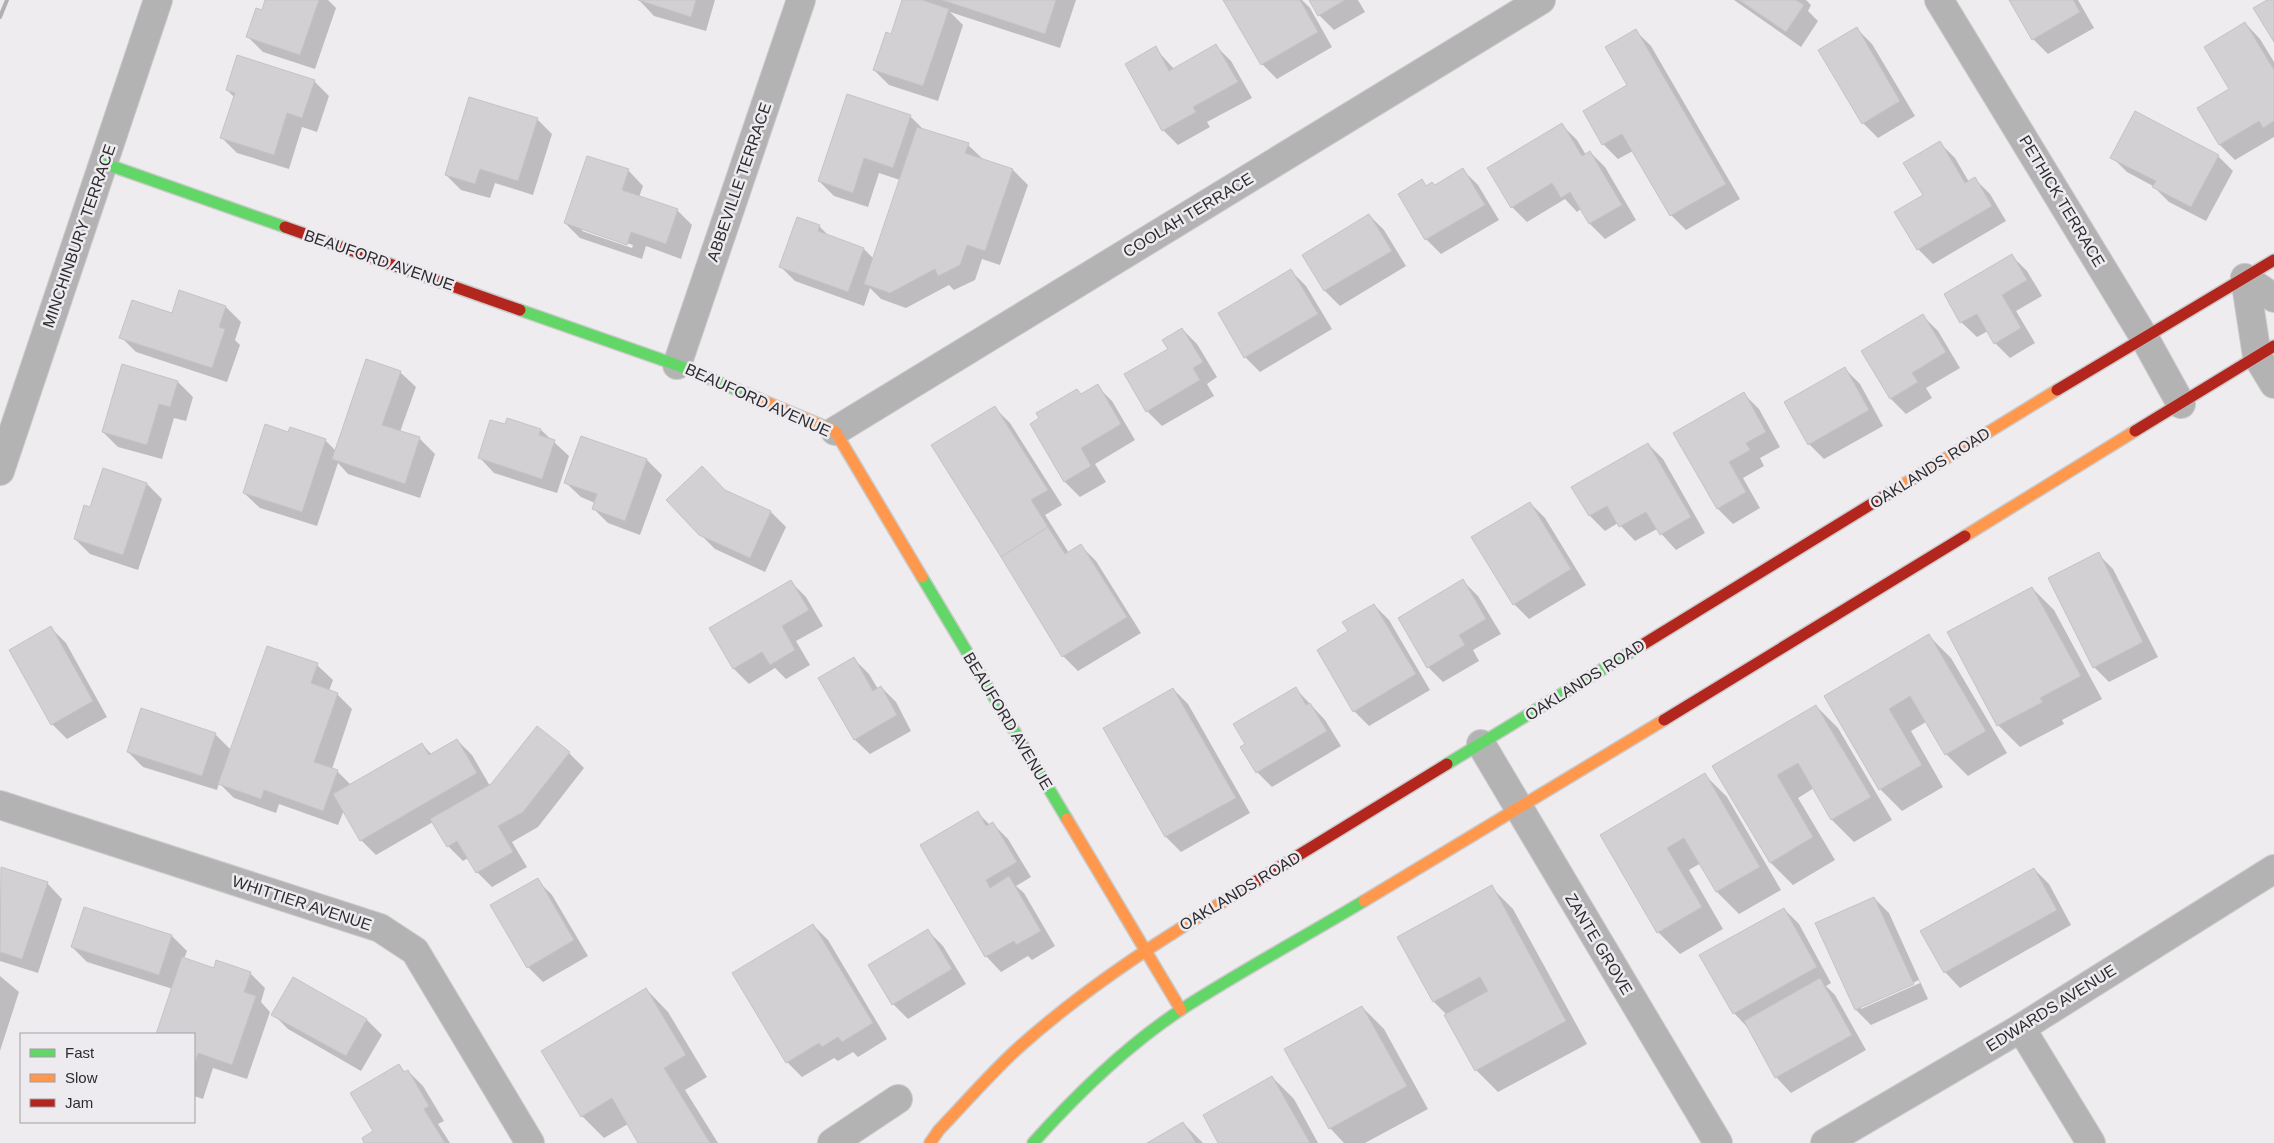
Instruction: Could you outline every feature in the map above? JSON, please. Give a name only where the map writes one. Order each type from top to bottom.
[{"type":"main road","name":"BEAUFORD AVENUE","points":[[103,163],[677,365],[835,431],[1181,1010]]},
{"type":"main road","name":"OAKLANDS ROAD","points":[[930,1143],[939,1130],[1015,1051],[1086,992],[1144,950],[2144,337],[2274,260]]},
{"type":"main road","points":[[1033,1143],[1056,1117],[1118,1059],[1181,1010],[1519,809],[2266,351]]},
{"type":"street","name":"MINCHINBURY TERRACE","points":[[0,471],[158,0]]},
{"type":"street","name":"ABBEVILLE TERRACE","points":[[677,365],[801,0]]},
{"type":"street","name":"COOLAH TERRACE","points":[[835,431],[1541,0]]},
{"type":"street","name":"PETHICK TERRACE","points":[[1939,0],[2144,337],[2181,404]]},
{"type":"street","points":[[2244,278],[2274,298]]},
{"type":"street","points":[[2244,278],[2274,384]]},
{"type":"street","name":"ZANTE GROVE","points":[[1482,744],[1718,1143]]},
{"type":"street","name":"WHITTIER AVENUE","points":[[0,805],[380,928],[414,951],[530,1143]]},
{"type":"street","name":"EDWARDS AVENUE","points":[[1825,1143],[2021,1028],[2274,869]]},
{"type":"street","points":[[2021,1028],[2091,1143]]},
{"type":"street","points":[[832,1143],[898,1099]]},
{"type":"building","points":[[265,0],[319,0],[300,55],[246,37],[256,8],[262,10]]},
{"type":"building","points":[[638,0],[696,0],[691,17]]},
{"type":"building","points":[[902,0],[922,0],[949,9],[923,86],[873,70],[886,32],[891,34]]},
{"type":"building","points":[[942,0],[1056,0],[1045,34]]},
{"type":"building","points":[[1223,0],[1300,0],[1318,32],[1261,65]]},
{"type":"building","points":[[1309,0],[1345,0],[1318,16]]},
{"type":"building","points":[[1739,0],[1796,0],[1804,5],[1786,32]]},
{"type":"building","points":[[2009,0],[2073,0],[2080,12],[2032,40]]},
{"type":"building","points":[[2267,0],[2274,0],[2274,42],[2253,8]]},
{"type":"building","points":[[2245,22],[2274,70],[2274,121],[2263,128],[2259,121],[2219,145],[2197,108],[2229,89],[2204,47]]},
{"type":"building","points":[[1857,27],[1900,101],[1862,124],[1818,50]]},
{"type":"building","points":[[1636,29],[1726,184],[1670,216],[1622,134],[1602,145],[1583,111],[1627,85],[1605,47]]},
{"type":"building","points":[[1216,44],[1238,82],[1193,107],[1196,112],[1162,131],[1125,64],[1156,46],[1169,71]]},
{"type":"building","points":[[237,55],[315,80],[302,118],[287,113],[274,155],[220,138],[235,93],[226,90]]},
{"type":"building","points":[[847,94],[911,115],[893,168],[864,158],[853,193],[818,181]]},
{"type":"building","points":[[469,97],[538,118],[518,181],[480,169],[475,184],[445,175]]},
{"type":"building","points":[[2135,111],[2219,155],[2191,207],[2152,187],[2156,181],[2110,158]]},
{"type":"building","points":[[1562,123],[1582,156],[1590,151],[1622,205],[1589,224],[1570,192],[1561,198],[1552,183],[1511,208],[1487,168]]},
{"type":"building","points":[[917,127],[969,143],[965,153],[1013,169],[985,251],[967,245],[960,265],[938,276],[935,269],[890,293],[864,284]]},
{"type":"building","points":[[1940,141],[1965,183],[1975,177],[1992,206],[1917,250],[1894,212],[1923,195],[1903,163]]},
{"type":"building","points":[[587,156],[629,169],[622,190],[678,209],[666,244],[631,232],[627,245],[564,223]]},
{"type":"building","points":[[1463,168],[1485,205],[1425,240],[1398,194],[1422,179],[1426,186],[1432,182],[1435,185]]},
{"type":"building","points":[[1369,214],[1392,251],[1324,291],[1302,255]]},
{"type":"building","points":[[797,217],[820,225],[818,231],[864,248],[848,292],[779,267]]},
{"type":"building","points":[[2012,254],[2027,280],[2002,295],[2021,328],[1994,344],[1977,314],[1960,323],[1944,294]]},
{"type":"building","points":[[1291,269],[1318,314],[1244,358],[1218,313]]},
{"type":"building","points":[[179,290],[226,306],[219,327],[225,329],[212,368],[119,338],[132,300],[172,313]]},
{"type":"building","points":[[1923,314],[1946,352],[1912,373],[1918,382],[1890,399],[1861,351]]},
{"type":"building","points":[[1182,328],[1203,362],[1193,368],[1200,380],[1146,412],[1124,374],[1168,349],[1162,340]]},
{"type":"building","points":[[366,359],[401,371],[382,425],[420,437],[405,484],[332,459]]},
{"type":"building","points":[[122,364],[178,381],[170,407],[159,404],[147,445],[102,432]]},
{"type":"building","points":[[1845,367],[1869,410],[1808,445],[1784,402]]},
{"type":"building","points":[[1098,384],[1121,424],[1081,448],[1091,466],[1064,482],[1030,424],[1039,418],[1036,413],[1077,389],[1081,394]]},
{"type":"building","points":[[1744,392],[1766,432],[1746,443],[1750,450],[1729,462],[1746,492],[1717,509],[1673,433]]},
{"type":"building","points":[[995,406],[1048,490],[1031,500],[1048,527],[1001,557],[931,445]]},
{"type":"building","points":[[507,418],[541,429],[539,435],[555,440],[542,479],[478,458],[490,420],[505,424]]},
{"type":"building","points":[[265,424],[288,432],[290,427],[326,439],[302,512],[243,493]]},
{"type":"building","points":[[581,436],[647,459],[625,521],[592,509],[597,494],[564,483]]},
{"type":"building","points":[[1648,443],[1691,517],[1660,535],[1646,512],[1619,527],[1607,506],[1589,516],[1571,487]]},
{"type":"building","points":[[702,466],[725,490],[771,511],[750,558],[699,535],[666,500]]},
{"type":"building","points":[[103,468],[147,483],[123,555],[74,539],[84,505],[90,507]]},
{"type":"building","points":[[1530,502],[1571,569],[1513,605],[1471,537]]},
{"type":"building","points":[[1048,527],[1065,554],[1081,544],[1127,617],[1062,657],[1001,557]]},
{"type":"building","points":[[2099,552],[2143,642],[2093,668],[2048,578]]},
{"type":"building","points":[[1463,579],[1486,619],[1459,635],[1465,645],[1427,668],[1398,618]]},
{"type":"building","points":[[791,580],[809,610],[782,626],[795,650],[770,665],[762,652],[733,669],[709,628]]},
{"type":"building","points":[[2032,587],[2081,676],[2040,698],[2043,702],[1997,726],[1947,632]]},
{"type":"building","points":[[1374,604],[1416,674],[1353,712],[1317,650],[1348,631],[1342,622]]},
{"type":"building","points":[[51,626],[93,701],[51,725],[9,650]]},
{"type":"building","points":[[1929,634],[1986,731],[1945,755],[1910,696],[1889,709],[1922,765],[1879,790],[1824,696]]},
{"type":"building","points":[[267,646],[318,663],[311,683],[338,693],[314,762],[338,770],[323,811],[264,790],[261,799],[218,784]]},
{"type":"building","points":[[854,657],[873,691],[881,686],[897,715],[854,740],[818,678]]},
{"type":"building","points":[[1296,687],[1306,705],[1310,703],[1327,731],[1256,773],[1240,747],[1245,744],[1233,724]]},
{"type":"building","points":[[1173,688],[1236,798],[1165,837],[1103,728]]},
{"type":"building","points":[[1816,705],[1871,797],[1831,820],[1798,763],[1777,775],[1813,837],[1770,863],[1712,766]]},
{"type":"building","points":[[141,708],[216,733],[202,776],[127,752]]},
{"type":"building","points":[[537,726],[570,752],[523,812],[498,826],[513,852],[476,873],[457,841],[447,847],[430,819],[491,784]]},
{"type":"building","points":[[457,739],[477,773],[360,841],[333,794],[422,743],[429,755]]},
{"type":"building","points":[[1705,773],[1760,867],[1716,892],[1684,838],[1667,848],[1702,907],[1657,933],[1600,835]]},
{"type":"building","points":[[978,811],[986,826],[993,822],[1017,862],[986,880],[990,888],[1009,876],[1041,931],[1016,945],[1014,941],[985,957],[920,845]]},
{"type":"building","points":[[1,867],[48,882],[22,959],[0,952]]},
{"type":"building","points":[[2034,868],[2057,910],[1944,973],[1920,931]]},
{"type":"building","points":[[538,878],[574,940],[527,968],[490,905]]},
{"type":"building","points":[[1492,885],[1566,1021],[1475,1071],[1444,1015],[1488,991],[1480,977],[1433,1002],[1397,937]]},
{"type":"building","points":[[1874,897],[1914,984],[1855,1010],[1815,923]]},
{"type":"building","points":[[84,907],[172,935],[159,975],[71,947]]},
{"type":"building","points":[[1784,908],[1817,967],[1733,1014],[1699,955]]},
{"type":"building","points":[[813,924],[873,1023],[842,1042],[838,1037],[822,1047],[819,1043],[786,1063],[732,973]]},
{"type":"building","points":[[928,929],[952,969],[892,1005],[868,965]]},
{"type":"building","points":[[182,957],[214,968],[216,960],[251,972],[244,992],[256,996],[232,1065],[198,1053],[195,1063],[195,1033],[156,1033]]},
{"type":"building","points":[[293,977],[367,1019],[346,1056],[271,1015]]},
{"type":"building","points":[[1820,978],[1852,1035],[1775,1078],[1744,1021]]},
{"type":"building","points":[[646,988],[686,1055],[664,1068],[710,1143],[638,1143],[612,1098],[581,1117],[541,1051]]},
{"type":"building","points":[[1362,1006],[1407,1086],[1329,1129],[1284,1049]]},
{"type":"building","points":[[399,1064],[404,1072],[408,1070],[429,1106],[424,1109],[445,1143],[364,1143],[362,1138],[373,1131],[350,1093]]},
{"type":"building","points":[[1272,1076],[1310,1143],[1218,1143],[1203,1115]]},
{"type":"building","points":[[1183,1122],[1196,1143],[1147,1143]]},
{"type":"railway","points":[[0,17],[7,0]]},
{"type":"traffic: fast","points":[[103,163],[285,227]]},
{"type":"traffic: fast","points":[[520,310],[677,365],[759,399]]},
{"type":"traffic: fast","points":[[922,577],[1067,819]]},
{"type":"traffic: fast","points":[[1447,764],[1634,650]]},
{"type":"traffic: fast","points":[[1033,1143],[1103,1072],[1162,1023],[1227,981],[1364,901]]},
{"type":"traffic: slow","points":[[1891,492],[2057,390]]},
{"type":"traffic: slow","points":[[759,399],[835,431],[922,577]]},
{"type":"traffic: slow","points":[[1965,536],[2135,431]]},
{"type":"traffic: slow","points":[[1364,901],[1664,720]]},
{"type":"traffic: slow","points":[[1067,819],[1181,1010]]},
{"type":"traffic: slow","points":[[930,1143],[939,1130],[996,1069],[1044,1026],[1131,960],[1255,882]]},
{"type":"traffic: jam","points":[[285,227],[520,310]]},
{"type":"traffic: jam","points":[[2057,390],[2274,260]]},
{"type":"traffic: jam","points":[[2135,431],[2274,346]]},
{"type":"traffic: jam","points":[[1634,650],[1891,492]]},
{"type":"traffic: jam","points":[[1664,720],[1965,536]]},
{"type":"traffic: jam","points":[[1255,882],[1447,764]]}]
